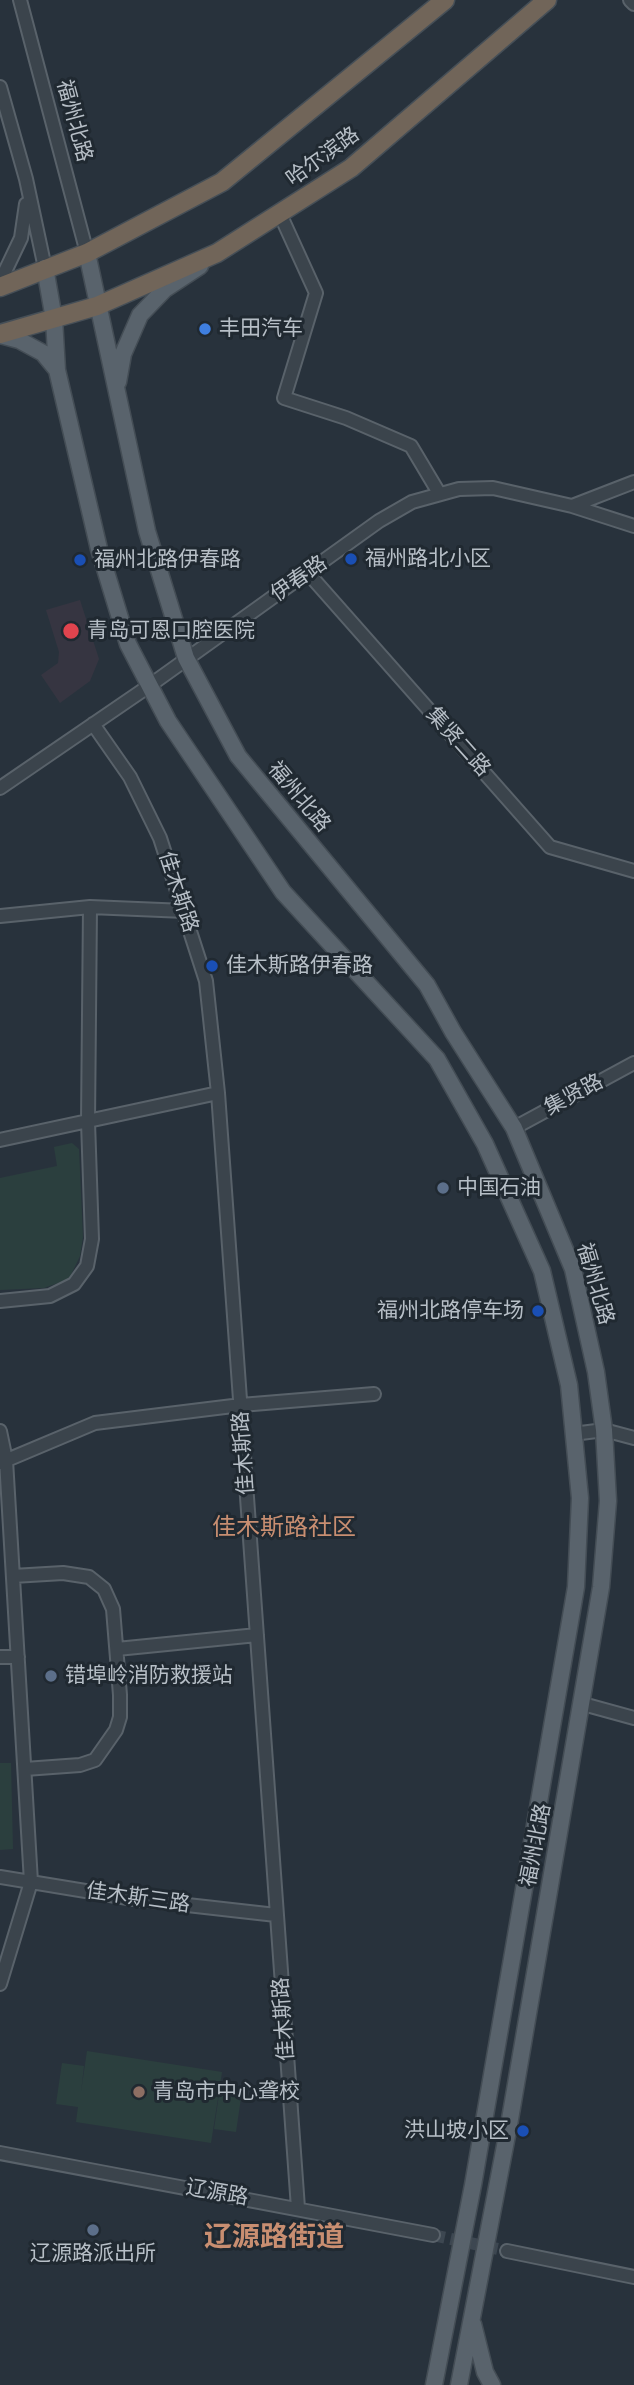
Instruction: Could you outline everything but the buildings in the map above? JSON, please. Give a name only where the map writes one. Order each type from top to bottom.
[{"type":"highway","name":"哈尔滨路","points":[[45,268],[87,253],[222,182],[445,0]]},
{"type":"highway","name":"哈尔滨路","points":[[54,319],[97,306],[217,253],[280,214],[351,168],[547,0]]},
{"type":"highway","points":[[0,285],[45,268]]},
{"type":"highway","points":[[0,335],[54,319]]},
{"type":"main road","name":"福州北路","points":[[87,253],[147,531],[186,658],[238,756],[427,985],[453,1032],[514,1128],[573,1269],[596,1372],[604,1430],[607,1513],[601,1587],[583,1704],[459,2385]]},
{"type":"main road","points":[[117,388],[123,354],[140,315],[165,289],[217,253]]},
{"type":"main road","name":"福州北路","points":[[45,268],[54,319],[57,370],[99,549],[128,644],[168,721],[283,892],[437,1059],[485,1144],[541,1271],[569,1385],[580,1498],[576,1587],[473,2185],[434,2385]]},
{"type":"main road","points":[[0,335],[19,340],[43,354],[57,370]]},
{"type":"main road","points":[[472,2318],[485,2372],[492,2385]]},
{"type":"street","name":"福州北路","points":[[20,0],[87,253]]},
{"type":"street","points":[[630,0],[634,4]]},
{"type":"street","points":[[0,87],[26,179],[45,268]]},
{"type":"street","points":[[0,285],[21,238],[26,215],[26,179]]},
{"type":"street","points":[[280,214],[316,293],[284,398],[346,418],[411,446],[439,493]]},
{"type":"street","points":[[572,506],[634,482]]},
{"type":"street","name":"伊春路","points":[[0,788],[149,686],[379,521],[412,502],[439,493],[493,488],[572,506],[634,526]]},
{"type":"street","name":"集贤二路","points":[[308,573],[551,847],[634,871]]},
{"type":"street","name":"佳木斯路","points":[[93,724],[144,803],[160,838],[205,981],[218,1093],[298,2208]]},
{"type":"street","points":[[0,1301],[50,1296],[74,1284],[87,1266],[92,1239],[88,1122],[90,907]]},
{"type":"street","points":[[0,916],[90,907],[185,911]]},
{"type":"street","name":"集贤路","points":[[514,1128],[634,1063]]},
{"type":"street","points":[[0,1140],[218,1093]]},
{"type":"street","points":[[3,1462],[95,1423],[241,1405],[374,1394]]},
{"type":"street","points":[[573,1434],[604,1430],[634,1438]]},
{"type":"street","points":[[0,1431],[13,1576],[31,1882],[0,1984]]},
{"type":"street","points":[[13,1576],[62,1573],[89,1577],[104,1589],[113,1609],[117,1649],[120,1717],[106,1747],[95,1760],[80,1765],[25,1769]]},
{"type":"street","points":[[117,1649],[257,1635]]},
{"type":"street","points":[[0,1657],[18,1657]]},
{"type":"street","points":[[583,1704],[634,1718]]},
{"type":"street","name":"佳木斯三路","points":[[0,1877],[134,1899],[276,1915]]},
{"type":"street","name":"辽源路","points":[[0,2153],[433,2235]]},
{"type":"street","points":[[507,2250],[634,2277]]},
{"type":"shaded area","name":"青岛可恩口腔医院","points":[[80,600],[99,659],[90,681],[60,703],[41,675],[58,663],[59,652],[46,610]]},
{"type":"green space","points":[[72,1143],[79,1149],[83,1237],[80,1256],[69,1279],[44,1288],[0,1290],[0,1178],[57,1166],[54,1147]]},
{"type":"green space","points":[[0,1763],[11,1763],[13,1849],[0,1850]]},
{"type":"green space","points":[[87,2051],[222,2072],[211,2143],[76,2122],[78,2107],[56,2104],[62,2063],[84,2066],[81,2092]]},
{"type":"green space","points":[[220,2088],[242,2091],[236,2132],[214,2129]]},
{"type":"tunnel","points":[[433,2235],[507,2251]]},
{"type":"place","name":"丰田汽车","points":[[205,329]]},
{"type":"place","name":"福州路北小区","points":[[351,559]]},
{"type":"place","name":"福州北路伊春路","points":[[80,560]]},
{"type":"place","name":"青岛可恩口腔医院","points":[[71,631]]},
{"type":"place","name":"佳木斯路伊春路","points":[[212,966]]},
{"type":"place","name":"中国石油","points":[[443,1188]]},
{"type":"place","name":"福州北路停车场","points":[[538,1311]]},
{"type":"place","name":"错埠岭消防救援站","points":[[51,1676]]},
{"type":"place","name":"青岛市中心聋校","points":[[139,2092]]},
{"type":"place","name":"洪山坡小区","points":[[523,2131]]},
{"type":"place","name":"辽源路派出所","points":[[93,2230]]},
{"type":"district","name":"佳木斯路社区","points":[[284,1528]]},
{"type":"district","name":"辽源路街道","points":[[274,2238]]}]
